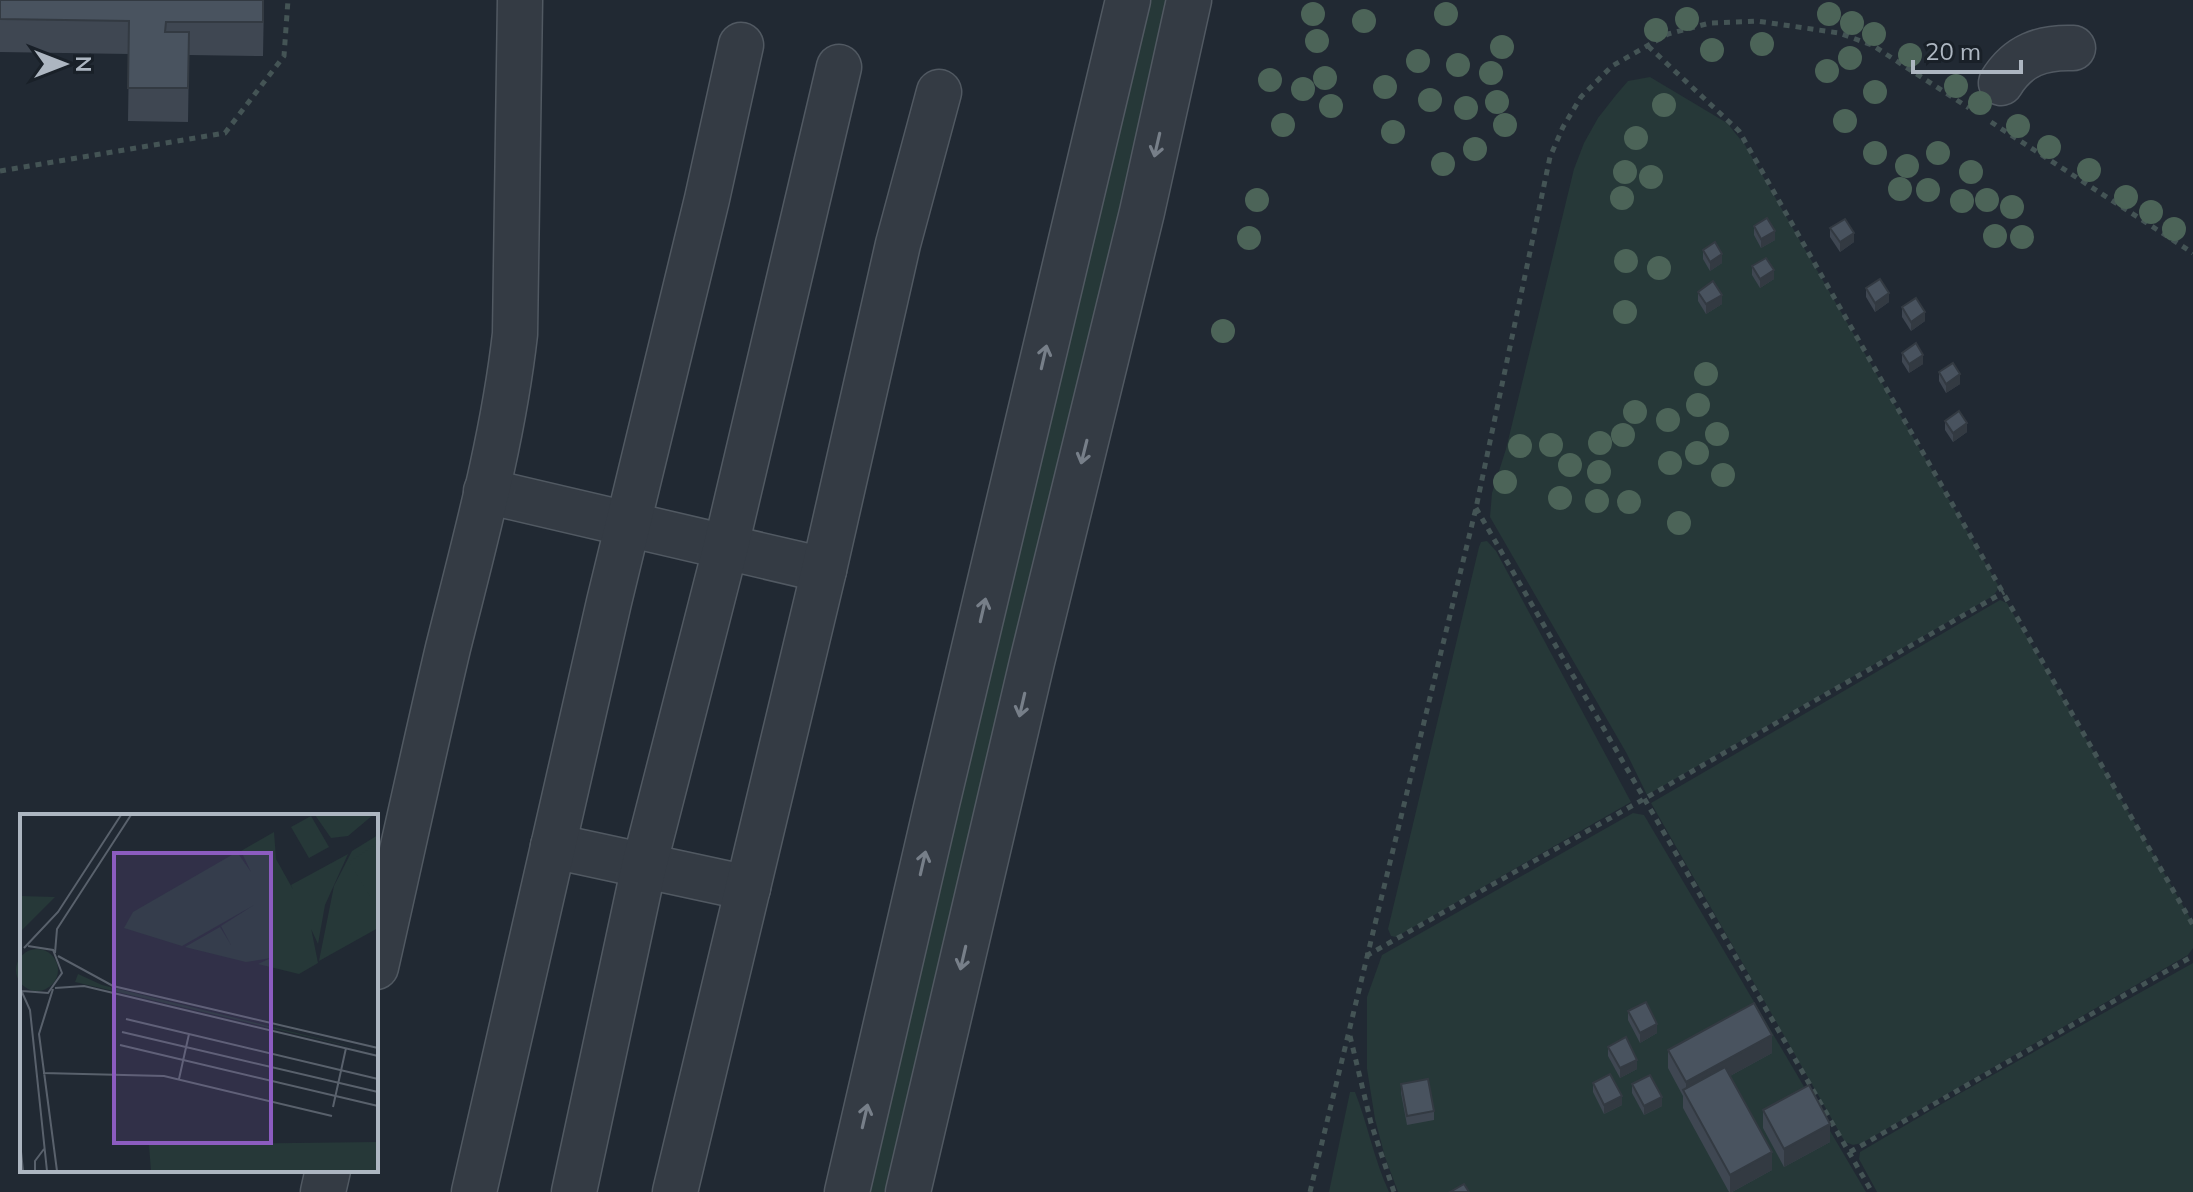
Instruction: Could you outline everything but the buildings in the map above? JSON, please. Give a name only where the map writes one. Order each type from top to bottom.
[{"type":"street","points":[[378,958],[509,382],[515,334],[520,0]]},
{"type":"street","points":[[847,1192],[1128,0]]},
{"type":"street","points":[[908,1192],[1142,212],[1189,0]]},
{"type":"street","points":[[474,1192],[627,523],[707,199],[741,45]]},
{"type":"street","points":[[2001,83],[2019,61],[2031,54],[2073,48]]},
{"type":"street","points":[[574,1192],[644,866],[726,546],[839,67]]},
{"type":"street","points":[[675,1192],[824,570],[898,244],[939,92]]},
{"type":"street","points":[[486,491],[824,570]]},
{"type":"street","points":[[553,846],[748,888]]},
{"type":"street","points":[[323,1192],[328,1172]]},
{"type":"path","points":[[0,171],[225,133],[284,56],[288,0]]},
{"type":"path","points":[[1310,1192],[1476,508],[1550,157],[1581,97],[1612,66],[1668,34],[1710,23],[1757,21],[1839,33],[1872,45],[2193,253]]},
{"type":"path","points":[[1647,46],[1739,131],[2193,925]]},
{"type":"path","points":[[1476,508],[1872,1192]]},
{"type":"path","points":[[1366,956],[2004,592]]},
{"type":"path","points":[[1850,1152],[2193,956]]},
{"type":"path","points":[[1350,1035],[1371,1123],[1394,1192]]},
{"type":"shaded area","points":[[1149,0],[1171,0],[889,1192],[865,1192]]},
{"type":"shaded area","points":[[1650,77],[1727,123],[1745,145],[1998,589],[1993,596],[1647,795],[1627,754],[1490,517],[1492,493],[1506,449],[1574,169],[1598,118],[1616,95],[1628,81]]},
{"type":"shaded area","points":[[1487,541],[1496,551],[1631,802],[1396,937],[1391,936],[1388,929],[1479,547],[1481,542]]},
{"type":"shaded area","points":[[2000,600],[2007,603],[2193,923],[2193,948],[2188,955],[1862,1143],[1853,1145],[1845,1142],[1651,803]]},
{"type":"shaded area","points":[[1633,813],[1644,815],[1866,1192],[1398,1192],[1375,1119],[1367,1069],[1367,997],[1382,955]]},
{"type":"shaded area","points":[[2193,963],[2193,1192],[1877,1192],[1859,1159],[1860,1152]]},
{"type":"shaded area","points":[[1350,1092],[1355,1092],[1389,1192],[1329,1192]]}]
